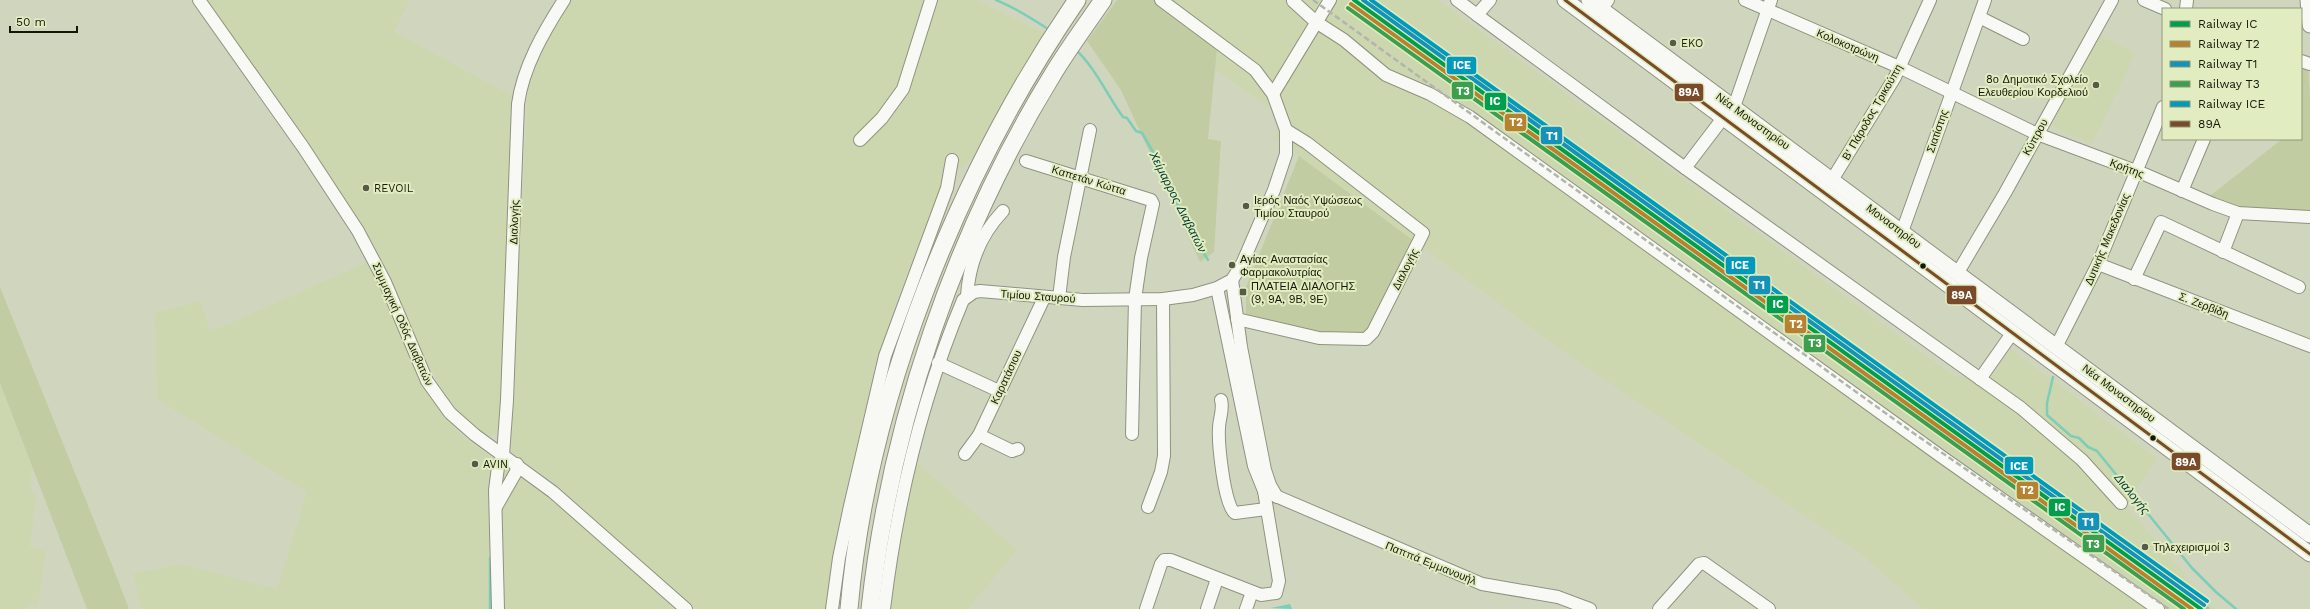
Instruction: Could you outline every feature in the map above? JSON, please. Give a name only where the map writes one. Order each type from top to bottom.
[{"type":"highway","points":[[849,609],[862,517],[878,443],[926,287],[972,179],[1052,36],[1077,0]]},
{"type":"highway","points":[[870,609],[882,526],[896,458],[923,358],[962,254],[1003,163],[1053,74],[1103,0]]},
{"type":"main road","name":"Νέα Μοναστηρίου","points":[[1565,0],[1728,112],[1832,180],[1859,200]]},
{"type":"main road","name":"Νέα Μοναστηρίου","points":[[1588,0],[1605,5],[1728,112],[1850,212]]},
{"type":"main road","points":[[2308,0],[2310,25]]},
{"type":"main road","name":"Μοναστηρίου","points":[[1859,200],[1897,238]]},
{"type":"main road","name":"Μοναστηρίου","points":[[1850,212],[1897,238],[1926,259]]},
{"type":"main road","name":"Νέα Μοναστηρίου","points":[[1926,259],[1957,274],[2309,533]]},
{"type":"main road","name":"Νέα Μοναστηρίου","points":[[1926,259],[2013,332],[2307,551]]},
{"type":"main road","points":[[2307,551],[2309,533]]},
{"type":"street","name":"Συμμαχική Οδός Διαβατών","points":[[199,0],[303,147],[358,231],[384,282],[435,394],[456,419],[553,492],[686,609]]},
{"type":"street","name":"Διαλογής","points":[[498,609],[496,482],[503,455],[508,400],[518,104],[520,90],[529,66],[564,0]]},
{"type":"street","points":[[860,140],[887,112],[903,89],[931,0]]},
{"type":"street","points":[[1161,0],[1241,58],[1255,70],[1273,94],[1286,130],[1286,154],[1277,183],[1242,264],[1232,280],[1237,319],[1265,470],[1270,485],[1278,498]]},
{"type":"street","points":[[1273,94],[1330,0]]},
{"type":"street","points":[[1456,0],[1685,168],[1980,379],[2059,439],[2082,460],[2121,502]]},
{"type":"street","points":[[1477,15],[1490,0]]},
{"type":"street","name":"Κολοκοτρώνη","points":[[1745,0],[1769,5],[1950,92]]},
{"type":"street","name":"Β' Πάροδος Τρικούπη","points":[[1832,180],[1900,67],[1930,0]]},
{"type":"street","name":"Σιατίστης","points":[[1897,238],[1985,0]]},
{"type":"street","name":"Κύπρου","points":[[1957,274],[2005,193],[2112,0]]},
{"type":"street","points":[[2144,0],[2163,8]]},
{"type":"street","points":[[1293,1],[1316,22],[1344,40],[1386,75],[1430,94],[1470,117],[1935,452],[2158,609]]},
{"type":"street","points":[[1685,168],[1728,112],[1769,5]]},
{"type":"street","points":[[1979,17],[2023,38]]},
{"type":"street","name":"Κρήτης","points":[[1950,92],[2037,134],[2135,171],[2238,213],[2310,217]]},
{"type":"street","name":"Δυτικής Μακεδονίας","points":[[2056,347],[2098,264],[2135,171],[2162,109]]},
{"type":"street","points":[[1059,298],[1064,257],[1082,179],[1090,130]]},
{"type":"street","name":"Διαλογής","points":[[1237,319],[1319,338],[1366,339],[1373,332],[1423,233],[1307,143],[1286,130]]},
{"type":"street","points":[[2182,191],[2204,140]]},
{"type":"street","points":[[832,609],[839,558],[850,506],[884,364],[900,312],[947,188],[952,160]]},
{"type":"street","name":"Καπετάν Κώττα","points":[[1026,161],[1151,200],[1153,204],[1141,258],[1136,299]]},
{"type":"street","points":[[884,609],[891,555],[903,486],[938,363],[963,300],[967,296],[969,274],[983,236],[989,225],[1002,211]]},
{"type":"street","points":[[2222,252],[2238,213]]},
{"type":"street","points":[[2134,279],[2161,222],[2299,287]]},
{"type":"street","name":"Σ. Ζερβίδη","points":[[2098,264],[2310,346]]},
{"type":"street","name":"Τιμίου Σταυρού","points":[[967,296],[980,291],[1044,298],[1163,299],[1193,295],[1217,288],[1232,280]]},
{"type":"street","points":[[1146,609],[1161,564],[1164,560],[1171,560],[1252,592],[1269,595],[1276,593],[1278,588],[1279,581],[1264,491],[1254,466],[1217,288]]},
{"type":"street","name":"Καρατάσιου","points":[[965,454],[979,435],[1044,298]]},
{"type":"street","points":[[1132,434],[1136,299]]},
{"type":"street","points":[[1148,507],[1161,472],[1164,456],[1163,299]]},
{"type":"street","points":[[1980,379],[2013,332]]},
{"type":"street","points":[[938,363],[999,391]]},
{"type":"street","points":[[1221,400],[1222,406],[1219,432],[1223,476],[1230,508],[1235,513],[1266,509]]},
{"type":"street","points":[[979,435],[1012,451],[1018,449]]},
{"type":"street","points":[[496,507],[516,472],[517,464]]},
{"type":"street","name":"Παππά Εμμανουήλ","points":[[1264,491],[1482,584],[1558,597],[1590,609]]},
{"type":"street","points":[[1659,609],[1699,564],[1704,563],[1769,609]]},
{"type":"street","points":[[1207,609],[1217,579]]},
{"type":"street","points":[[1246,609],[1252,592]]},
{"type":"shaded area","points":[[206,0],[410,0],[394,32],[515,97],[500,428],[495,434],[484,436],[476,431],[445,395],[416,341],[376,253],[314,153]]},
{"type":"shaded area","points":[[571,0],[975,0],[1044,33],[971,160],[945,180],[899,294],[876,363],[850,472],[837,531],[826,609],[696,609],[552,481],[513,454],[510,443],[528,90],[530,77],[543,45]]},
{"type":"shaded area","points":[[1117,0],[1162,0],[1218,39],[1208,139],[1221,141],[1214,252],[1200,262],[1121,90],[1087,41]]},
{"type":"shaded area","points":[[1156,0],[1438,0],[1954,376],[1990,379],[2011,349],[2157,459],[2126,506],[2215,609],[1923,609],[1860,553],[1560,349],[1274,137],[1286,119],[1180,45]]},
{"type":"shaded area","name":"8ο Δημοτικό Σχολείο Ελευθερίου Κορδελιού","points":[[2099,35],[2136,53],[2092,144],[2049,125]]},
{"type":"shaded area","points":[[2302,61],[2308,63],[2310,96],[2310,217],[2238,213],[2205,200],[2281,140],[2302,140]]},
{"type":"shaded area","points":[[1299,156],[1414,241],[1365,337],[1307,333],[1246,316],[1246,287]]},
{"type":"shaded area","points":[[370,261],[396,319],[421,384],[460,435],[570,512],[679,609],[141,609],[133,574],[180,564],[277,589],[307,492],[157,399],[155,313],[201,301],[210,332]]},
{"type":"shaded area","points":[[0,287],[129,609],[87,609],[0,383]]},
{"type":"shaded area","points":[[0,384],[32,468],[30,487],[36,496],[30,547],[46,550],[38,606],[28,604],[27,609],[0,609]]},
{"type":"shaded area","points":[[917,463],[1017,550],[968,609],[891,609],[896,563]]},
{"type":"water","points":[[1290,604],[1292,609],[1271,608]]},
{"type":"waterway","name":"Χείμαρρος Διαβατών","points":[[996,0],[1017,10],[1051,31]]},
{"type":"waterway","name":"Χείμαρρος Διαβατών","points":[[1075,49],[1089,64],[1123,117],[1127,118],[1136,131],[1142,133],[1167,176],[1180,212],[1189,218],[1199,245],[1208,260]]},
{"type":"waterway","name":"Διαλογής","points":[[2053,377],[2047,403],[2047,415],[2071,436],[2079,438],[2088,447],[2097,451],[2192,568],[2236,609]]},
{"type":"waterway","points":[[490,558],[490,609]]},
{"type":"railway","points":[[1313,0],[1909,430],[2169,609]]},
{"type":"railway","points":[[1928,407],[2209,609]]},
{"type":"rail line","name":"IC","points":[[1354,0],[2201,609]]},
{"type":"rail line","name":"T1","points":[[1363,0],[2204,605]]},
{"type":"rail line","name":"ICE","points":[[1371,0],[2207,601]]},
{"type":"rail line","name":"T2","points":[[1351,4],[2192,609]]},
{"type":"rail line","name":"T3","points":[[1348,8],[2184,609]]},
{"type":"transit line","name":"89Α","points":[[1565,0],[2310,554]]},
{"type":"place","name":"EKO","points":[[1673,43]]},
{"type":"place","name":"8ο Δημοτικό Σχολείο Ελευθερίου Κορδελιού","points":[[2096,85]]},
{"type":"place","name":"REVOIL","points":[[366,188]]},
{"type":"place","name":"Ιερός Ναός Υψώσεως Τιμίου Σταυρού","points":[[1246,206]]},
{"type":"place","name":"Αγίας Αναστασίας Φαρμακολυτρίας","points":[[1232,265]]},
{"type":"place","name":"ΠΛΑΤΕΙΑ ΔΙΑΛΟΓΗΣ (9, 9Α, 9Β, 9Ε)","points":[[1243,292]]},
{"type":"place","name":"AVIN","points":[[475,464]]},
{"type":"place","name":"Τηλεχειρισμοί 3","points":[[2145,547]]}]
